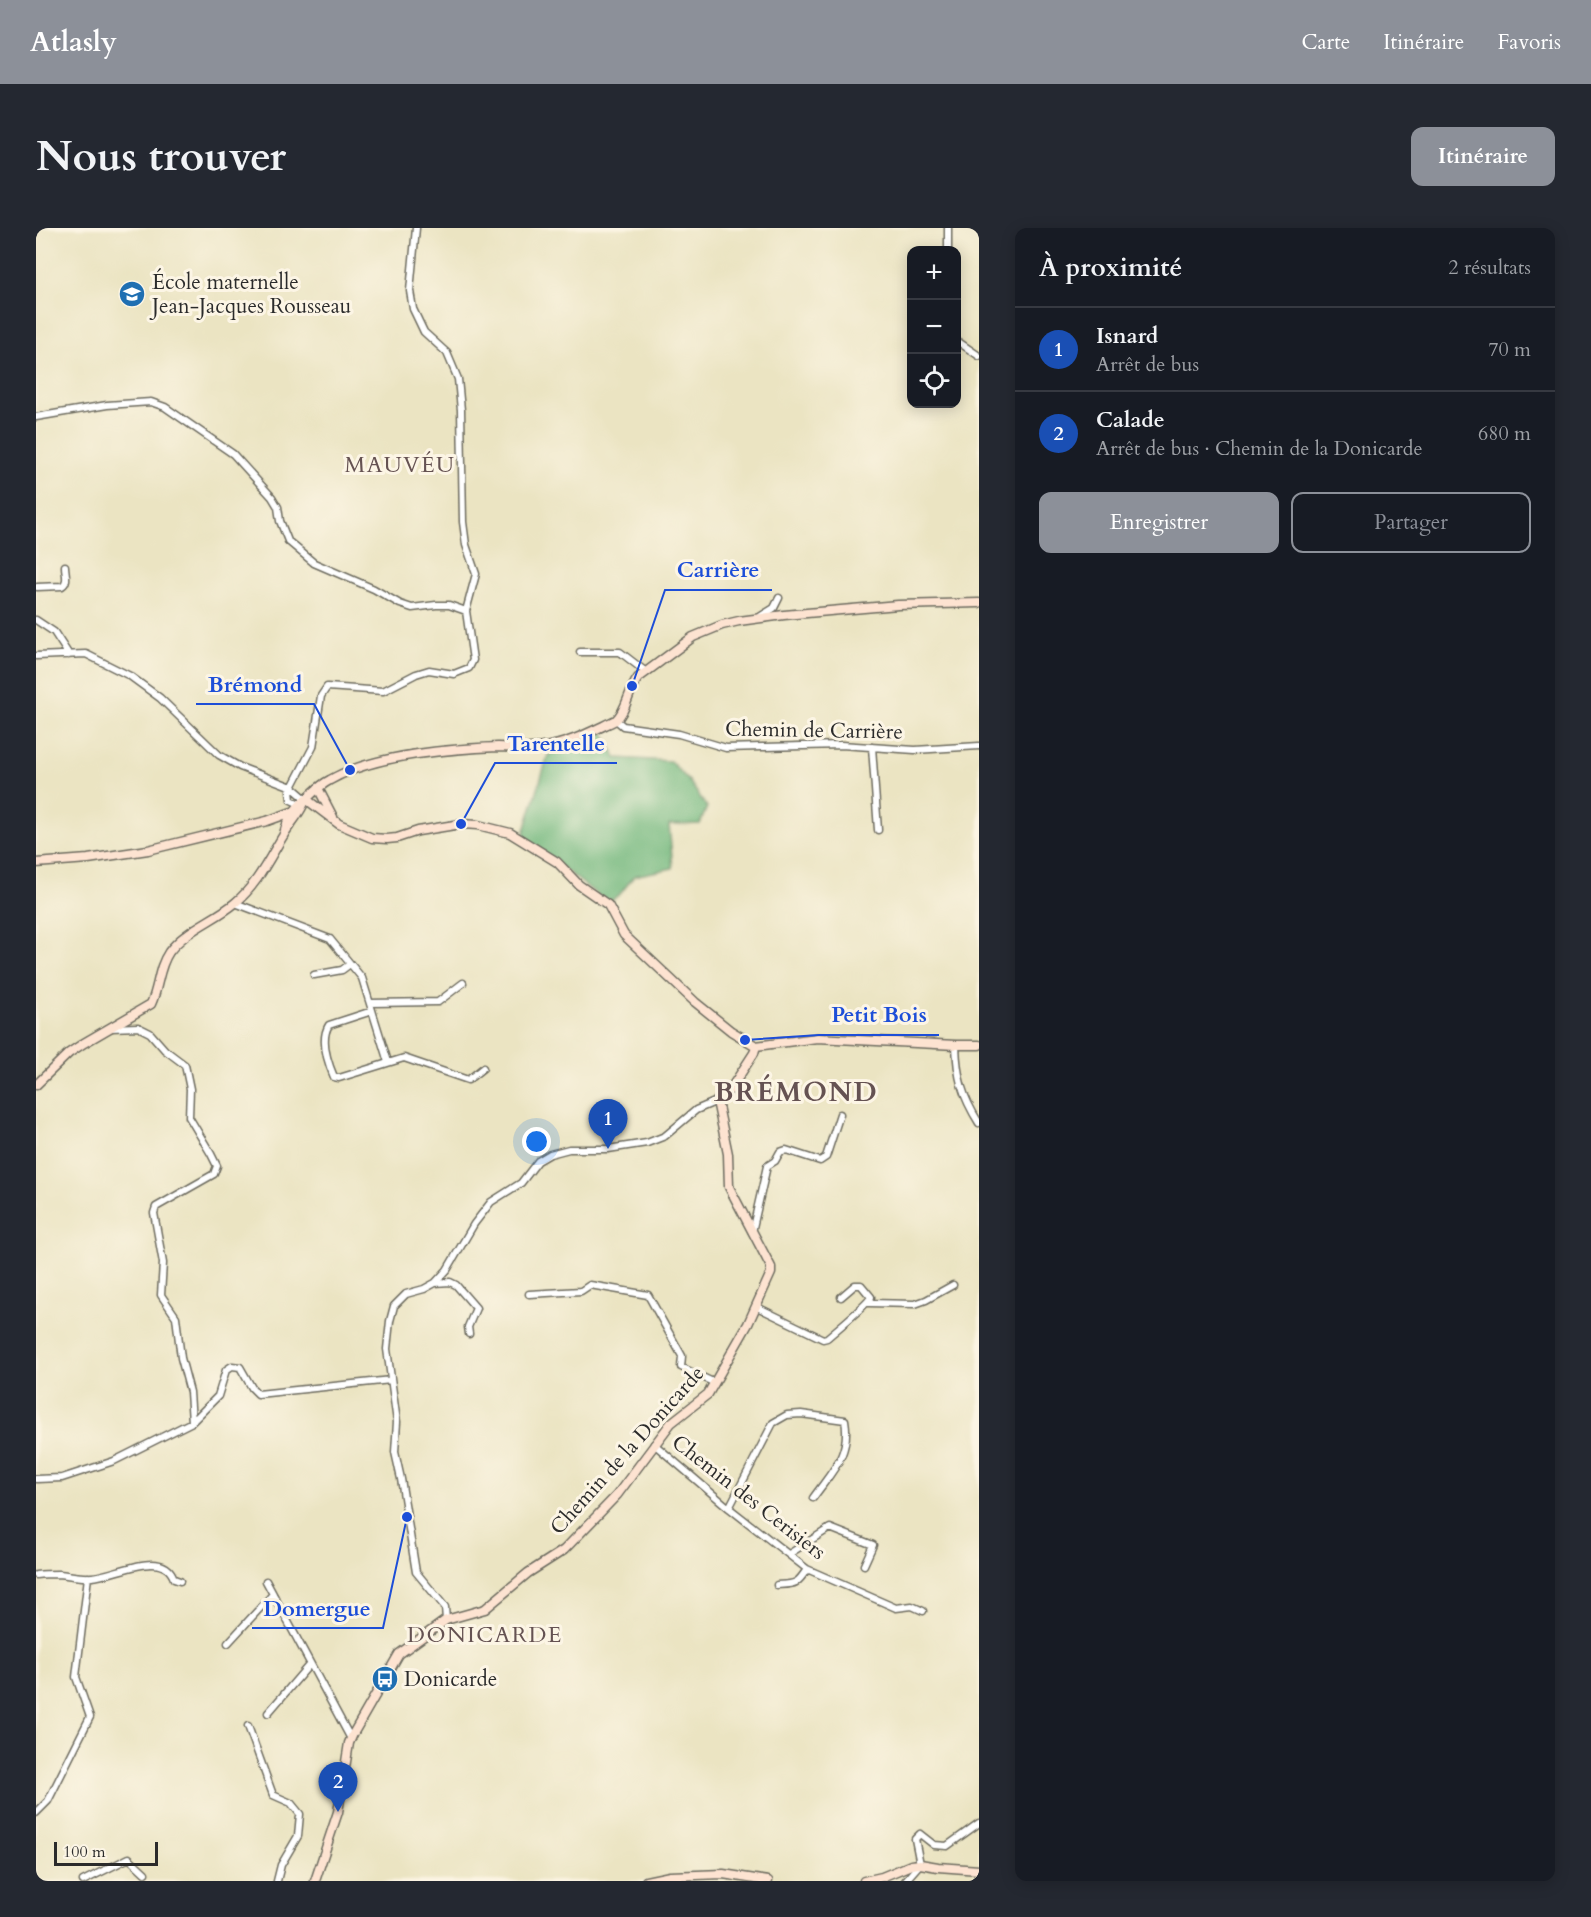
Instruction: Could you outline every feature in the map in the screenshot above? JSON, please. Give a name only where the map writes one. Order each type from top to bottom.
[{"type":"street","points":[[292,787],[313,747],[321,696],[327,687],[383,691],[429,670],[454,674],[468,668],[473,660],[466,611],[476,574],[466,545],[463,522],[461,410],[458,379],[447,353],[424,332],[413,309],[410,291],[416,228]]},
{"type":"street","points":[[948,228],[948,246]]},
{"type":"street","points":[[961,344],[979,356]]},
{"type":"street","points":[[36,417],[107,405],[151,402],[165,407],[233,454],[272,497],[278,507],[288,541],[314,563],[412,608],[449,605],[466,611]]},
{"type":"street","points":[[36,587],[65,584],[64,566]]},
{"type":"street","points":[[754,619],[770,611],[779,598],[783,615]]},
{"type":"street","points":[[36,1086],[69,1053],[106,1028],[151,1004],[160,969],[175,945],[236,903],[260,874],[291,818],[318,788],[332,778],[350,770],[415,755],[496,747],[534,749],[567,741],[616,720],[622,713],[632,686],[646,672],[693,637],[722,625],[783,615],[898,605],[979,603]]},
{"type":"street","points":[[36,620],[54,632],[69,655]]},
{"type":"street","points":[[580,651],[620,652],[646,672]]},
{"type":"street","points":[[36,656],[86,654],[130,676],[160,698],[219,755],[240,767],[292,787],[304,803],[339,824],[372,838],[387,839],[461,824],[478,825],[510,833],[557,862],[579,885],[608,905],[624,935],[668,977],[731,1031],[756,1046],[817,1038],[979,1045]]},
{"type":"street","name":"Chemin de Carrière","points":[[616,720],[623,726],[679,734],[726,748],[841,746],[915,750],[979,746]]},
{"type":"street","points":[[872,747],[878,830]]},
{"type":"street","points":[[318,788],[328,810],[339,824]]},
{"type":"street","points":[[36,863],[88,859],[148,850],[267,821],[291,818]]},
{"type":"street","points":[[236,903],[330,939],[362,978],[388,1062]]},
{"type":"street","points":[[314,975],[342,970],[350,964]]},
{"type":"street","points":[[370,1002],[438,1002],[463,983]]},
{"type":"street","points":[[372,1011],[329,1025],[324,1039],[334,1077],[339,1078],[404,1058],[468,1080],[483,1068]]},
{"type":"street","points":[[106,1028],[138,1027],[150,1033],[165,1050],[185,1065],[190,1089],[189,1117],[217,1166],[214,1174],[156,1207],[154,1213],[163,1263],[161,1295],[176,1317],[181,1358],[190,1392],[192,1422]]},
{"type":"street","points":[[956,1045],[959,1081],[963,1096],[979,1123]]},
{"type":"street","points":[[446,1620],[445,1607],[416,1572],[395,1452],[397,1422],[387,1336],[394,1306],[406,1294],[435,1283],[447,1270],[490,1202],[521,1183],[538,1161],[550,1154],[569,1149],[608,1149],[647,1143],[665,1136],[696,1110],[717,1101],[730,1090],[754,1053],[756,1046]]},
{"type":"street","name":"Chemin de la Donicarde","points":[[315,1881],[338,1812],[351,1739],[396,1658],[446,1620],[485,1609],[528,1573],[564,1550],[617,1495],[671,1423],[708,1394],[757,1307],[771,1267],[729,1187],[728,1154],[717,1101]]},
{"type":"street","points":[[752,1233],[766,1166],[776,1161],[780,1152],[786,1150],[820,1161],[826,1157],[840,1114]]},
{"type":"street","points":[[435,1283],[450,1282],[456,1285],[476,1308],[468,1327],[469,1334]]},
{"type":"street","points":[[841,1298],[855,1285],[861,1285],[871,1297],[869,1303]]},
{"type":"street","points":[[757,1307],[823,1339],[827,1338],[852,1314],[869,1303],[915,1304],[953,1285]]},
{"type":"street","points":[[529,1294],[581,1291],[590,1286],[648,1295],[681,1356],[681,1367],[714,1383]]},
{"type":"street","points":[[36,1479],[62,1478],[114,1461],[192,1422],[218,1396],[226,1370],[232,1366],[240,1366],[252,1388],[258,1394],[391,1380]]},
{"type":"street","points":[[729,1508],[773,1423],[787,1415],[801,1414],[845,1420],[847,1434],[844,1453],[813,1498]]},
{"type":"street","name":"Chemin des Cerisiers","points":[[654,1444],[729,1508],[807,1569],[896,1608],[912,1606],[923,1611]]},
{"type":"street","points":[[789,1554],[830,1528],[873,1545],[864,1565]]},
{"type":"street","points":[[36,1575],[104,1576],[138,1564],[165,1565],[172,1571],[174,1579],[180,1581]]},
{"type":"street","points":[[777,1585],[794,1584],[799,1581],[807,1569]]},
{"type":"street","points":[[36,1813],[48,1801],[90,1717],[75,1677],[88,1577]]},
{"type":"street","points":[[266,1581],[351,1739]]},
{"type":"street","points":[[228,1643],[273,1594]]},
{"type":"street","points":[[268,1713],[310,1664]]},
{"type":"street","points":[[248,1726],[273,1795],[291,1803],[300,1814],[298,1836],[281,1865],[277,1881]]},
{"type":"street","points":[[920,1864],[915,1839],[918,1835],[920,1834],[933,1845],[946,1846],[979,1823]]},
{"type":"street","points":[[83,1881],[129,1858],[145,1873]]},
{"type":"street","points":[[905,1881],[920,1864]]},
{"type":"street","points":[[864,1881],[920,1864],[979,1869]]},
{"type":"street","points":[[646,1881],[670,1876],[723,1874],[768,1881]]},
{"type":"green space","points":[[603,731],[616,758],[670,761],[689,781],[707,807],[700,824],[669,825],[673,868],[634,876],[621,893],[608,903],[523,837],[548,755]]},
{"type":"place","name":"École maternelle Jean-Jacques Rousseau","points":[[132,294]]},
{"type":"place","name":"Carrière","points":[[632,686]]},
{"type":"place","name":"Brémond","points":[[350,770]]},
{"type":"place","name":"Tarentelle","points":[[461,824]]},
{"type":"place","name":"Petit Bois","points":[[745,1040]]},
{"type":"place","name":"Isnard","points":[[608,1149]]},
{"type":"place","name":"Domergue","points":[[407,1517]]},
{"type":"place","name":"Donicarde","points":[[385,1679]]},
{"type":"place","name":"Calade","points":[[338,1812]]},
{"type":"district","name":"MAUVÉU","points":[[400,464]]},
{"type":"district","name":"BRÉMOND","points":[[796,1092]]},
{"type":"district","name":"DONICARDE","points":[[485,1634]]}]
